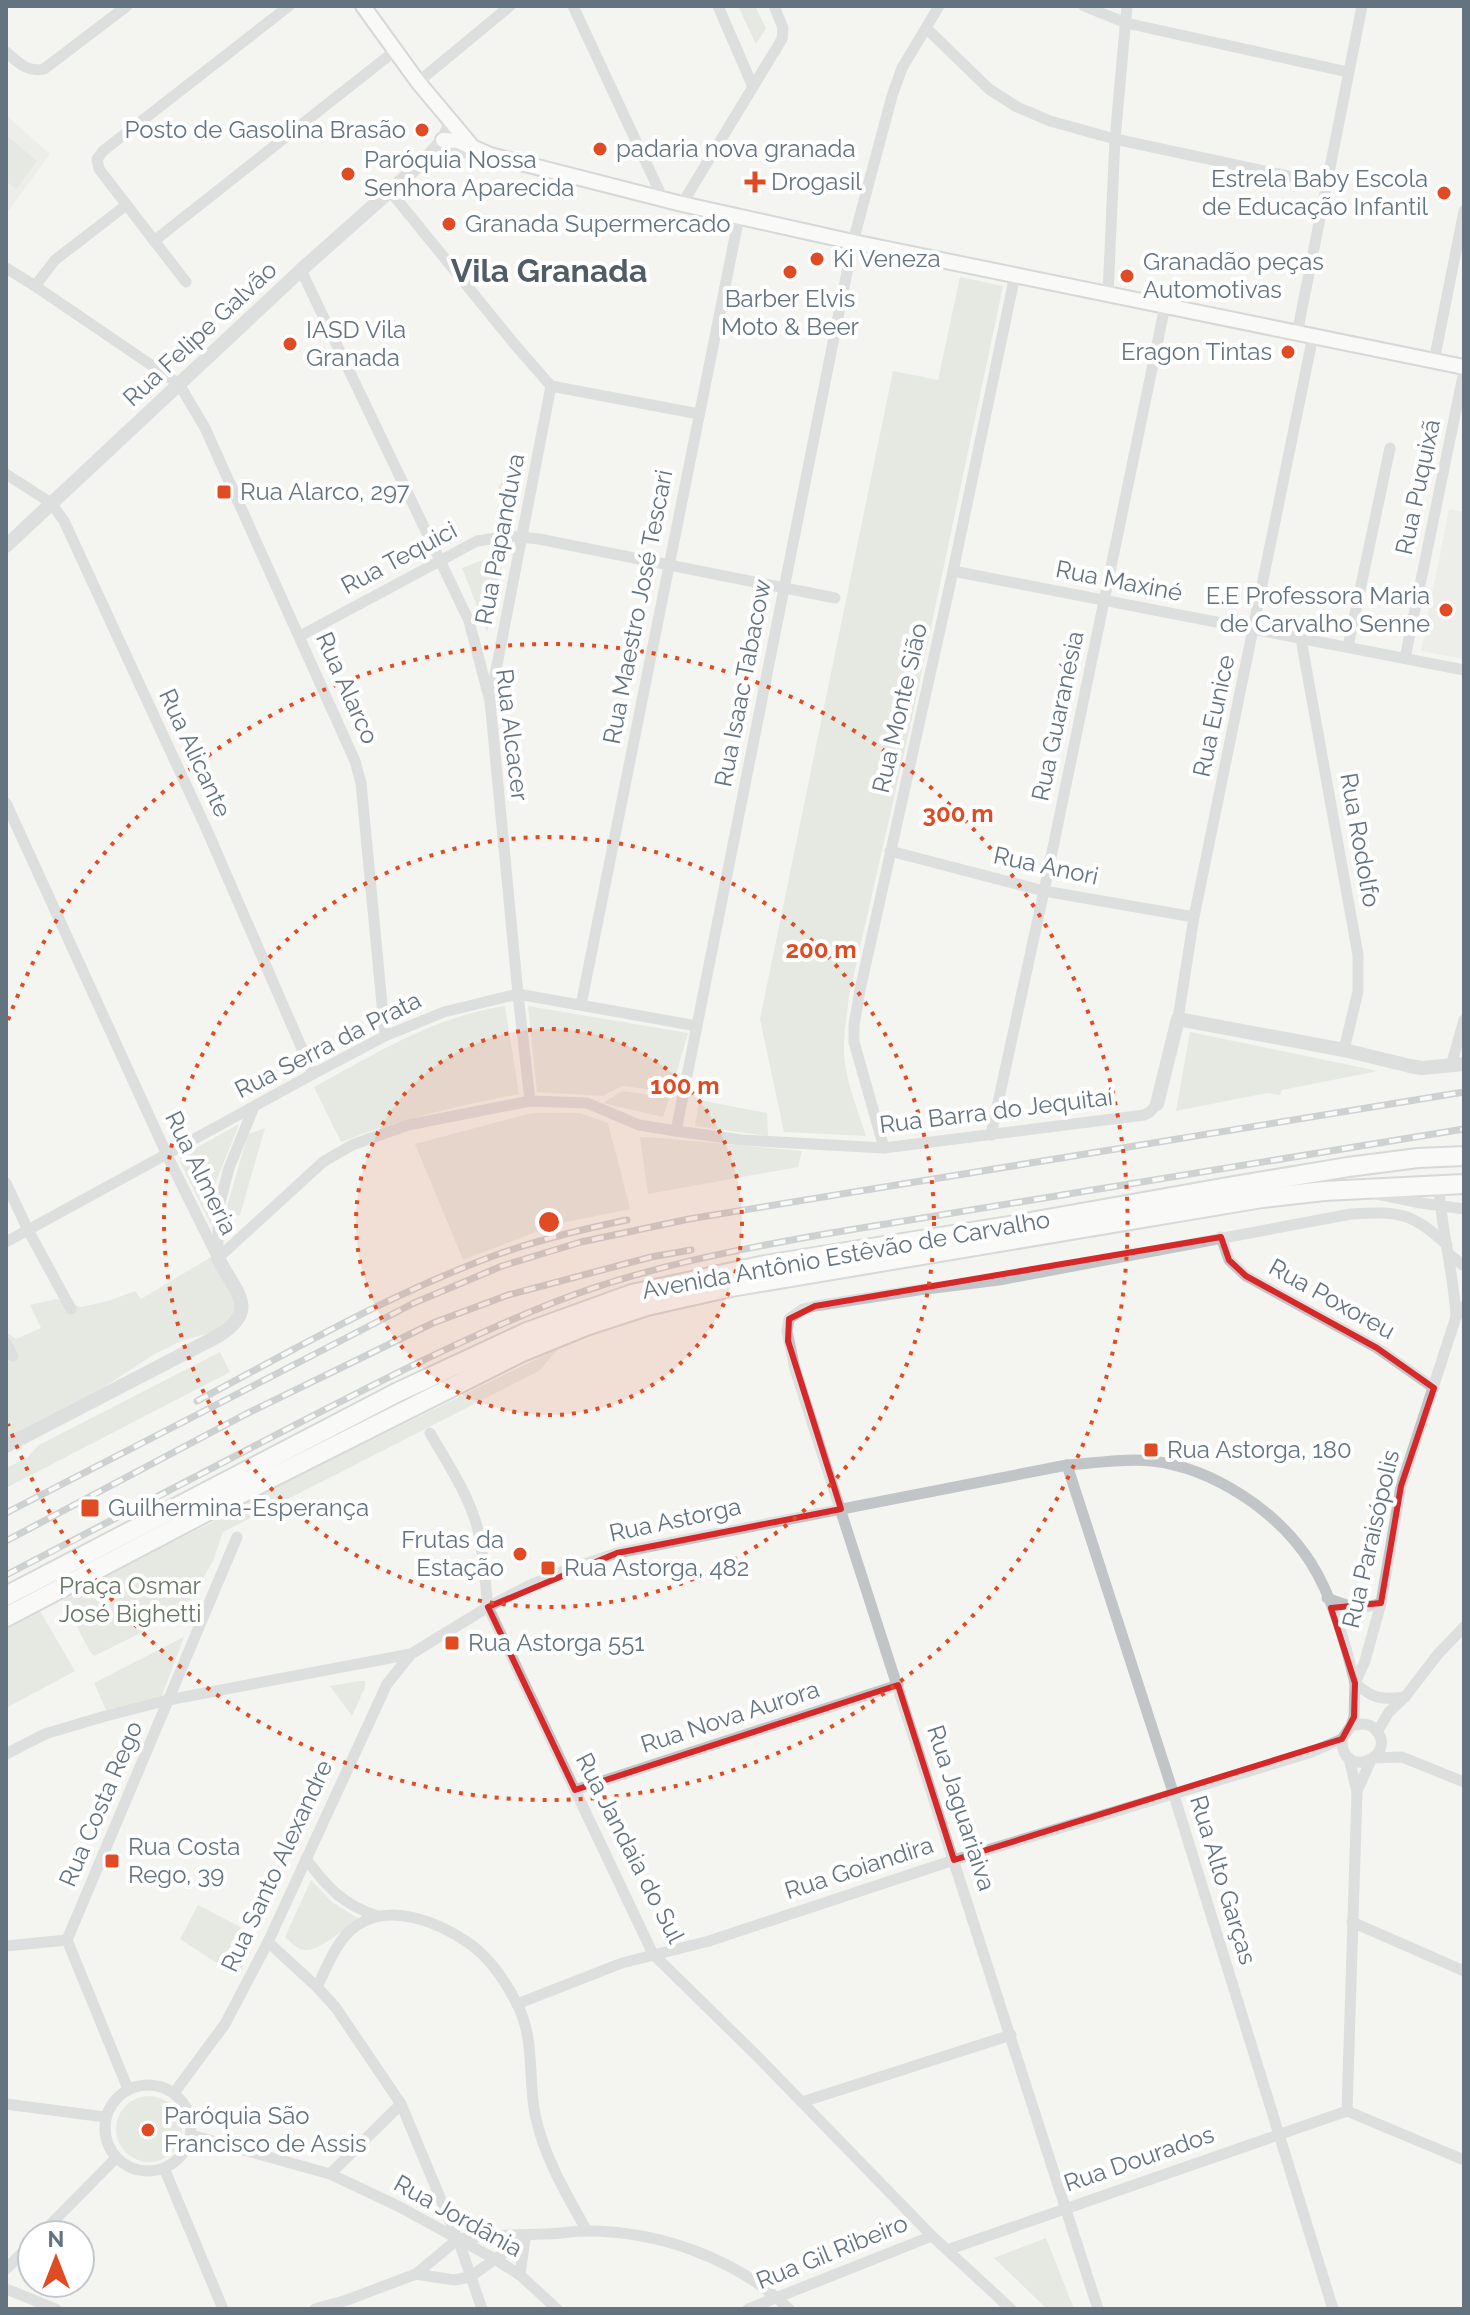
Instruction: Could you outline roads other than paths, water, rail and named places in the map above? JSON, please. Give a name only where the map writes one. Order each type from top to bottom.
[{"type":"highway","name":"Avenida Antônio Estêvão de Carvalho","points":[[6,1596],[396,1393],[527,1332],[632,1294],[765,1265],[1238,1185],[1418,1158],[1464,1156]]},
{"type":"highway","points":[[1439,1186],[1442,1176],[1464,1164]]},
{"type":"highway","name":"Avenida Antônio Estêvão de Carvalho","points":[[6,1617],[265,1481],[522,1352],[647,1306],[731,1287],[1262,1198],[1464,1184]]},
{"type":"main road","points":[[363,6],[418,82],[476,149]]},
{"type":"main road","points":[[443,140],[464,143],[512,161],[739,217],[1464,369]]},
{"type":"street","points":[[6,52],[26,69],[44,69],[127,6]]},
{"type":"street","points":[[186,282],[99,169],[99,155],[289,6]]},
{"type":"street","points":[[418,82],[510,6]]},
{"type":"street","points":[[573,6],[663,199]]},
{"type":"street","points":[[718,6],[753,87]]},
{"type":"street","points":[[682,204],[782,39],[781,21],[774,6]]},
{"type":"street","name":"Rua Isaac Tabacow","points":[[676,1131],[853,242],[902,68],[939,6]]},
{"type":"street","points":[[1084,6],[1126,23],[1348,72]]},
{"type":"street","points":[[1108,294],[1115,139],[1127,6]]},
{"type":"street","points":[[1297,334],[1362,6]]},
{"type":"street","points":[[926,28],[989,89],[1017,107],[1050,121],[1115,139],[1325,184]]},
{"type":"street","points":[[154,241],[396,50]]},
{"type":"street","name":"Rua Felipe Galvão","points":[[6,546],[301,270],[427,158],[443,140],[451,123]]},
{"type":"street","points":[[427,158],[476,149]]},
{"type":"street","points":[[390,191],[551,386],[699,414]]},
{"type":"street","points":[[35,286],[55,260],[125,206]]},
{"type":"street","points":[[1434,361],[1464,211]]},
{"type":"street","name":"Rua Maestro José Tescari","points":[[581,1005],[739,217]]},
{"type":"street","points":[[6,268],[179,384]]},
{"type":"street","name":"Rua Alcacer","points":[[301,270],[469,621],[490,701],[530,1101]]},
{"type":"street","name":"Rua Monte Sião","points":[[884,1148],[856,1053],[854,1025],[1015,275]]},
{"type":"street","name":"Rua Guaranésia","points":[[991,1135],[1165,306]]},
{"type":"street","name":"Rua Eunice","points":[[1157,1104],[1178,1019],[1194,917],[1313,336]]},
{"type":"street","name":"Rua Puquixã","points":[[1405,658],[1464,369]]},
{"type":"street","name":"Rua Alarco","points":[[179,384],[205,428],[351,749],[361,783],[385,1036]]},
{"type":"street","name":"Rua Papanduva","points":[[490,701],[551,386]]},
{"type":"street","points":[[1348,647],[1390,448]]},
{"type":"street","name":"Rua Alicante","points":[[6,474],[51,503],[69,532],[261,951],[313,1074]]},
{"type":"street","name":"Rua Tequici","points":[[300,636],[477,541],[523,536],[835,598]]},
{"type":"street","name":"Rua Maxiné","points":[[953,571],[1464,670]]},
{"type":"street","name":"Rua Rodolfo","points":[[1301,639],[1358,955],[1358,991],[1344,1050]]},
{"type":"street","name":"Rua Almeria","points":[[6,803],[167,1155],[241,1300],[243,1310],[236,1325],[218,1336],[6,1446]]},
{"type":"street","name":"Rua Anori","points":[[890,851],[1044,891],[1194,917]]},
{"type":"street","name":"Rua Serra da Prata","points":[[6,1242],[385,1036],[444,1012],[518,994],[697,1026]]},
{"type":"street","points":[[1178,1019],[1344,1050],[1410,1066],[1458,1065],[1464,1020]]},
{"type":"street","name":"Rua Barra do Jequitaí","points":[[218,1258],[323,1162],[352,1145],[408,1125],[530,1101],[587,1103],[639,1125],[742,1140],[884,1148],[1144,1115],[1157,1104]]},
{"type":"street","points":[[218,1258],[218,1210],[229,1168],[253,1108]]},
{"type":"street","points":[[6,1183],[71,1309]]},
{"type":"street","points":[[1439,1186],[1456,1317]]},
{"type":"street","name":"Avenida Antônio Estêvão de Carvalho","points":[[1360,1190],[1464,1209]]},
{"type":"street","name":"Avenida Antônio Estêvão de Carvalho","points":[[789,1319],[803,1309],[815,1306],[999,1280],[1351,1214],[1387,1212],[1406,1215],[1419,1222],[1464,1266]]},
{"type":"street","name":"Rua Poxoreu","points":[[1221,1237],[1229,1260],[1246,1276],[1377,1348],[1434,1388]]},
{"type":"street","points":[[1456,1317],[1464,1306]]},
{"type":"street","name":"Rua Paraisópolis","points":[[1351,1726],[1355,1683],[1365,1661],[1381,1603],[1401,1486],[1456,1317]]},
{"type":"street","name":"Rua Jaguariaiva","points":[[789,1319],[787,1331],[795,1369],[1098,2309]]},
{"type":"street","points":[[6,1343],[13,1356]]},
{"type":"street","name":"Rua Jandaia do Sul","points":[[430,1433],[474,1517],[482,1550],[488,1607],[653,1954],[932,2236],[1011,2309]]},
{"type":"street","name":"Rua Astorga","points":[[6,1754],[45,1734],[168,1700],[411,1654],[488,1607],[561,1572],[617,1553],[1067,1465],[1143,1460],[1181,1466],[1210,1477],[1239,1493],[1293,1539],[1312,1564],[1327,1598],[1346,1648],[1355,1683]]},
{"type":"street","name":"Rua Alto Garças","points":[[1067,1465],[1173,1792],[1333,2309]]},
{"type":"street","name":"Rua Costa Rego","points":[[67,1940],[237,1537]]},
{"type":"street","points":[[1327,1598],[1355,1608],[1381,1603]]},
{"type":"street","points":[[1357,1792],[1381,1745],[1379,1734],[1389,1712],[1464,1627]]},
{"type":"street","name":"Rua Santo Alexandre","points":[[174,2093],[225,2024],[268,1942],[387,1684],[411,1654]]},
{"type":"street","points":[[1355,1683],[1375,1697],[1405,1697]]},
{"type":"street","name":"Rua Nova Aurora","points":[[575,1790],[898,1685]]},
{"type":"street","points":[[1464,1782],[1402,1757],[1370,1725],[1360,1723],[1351,1726],[1342,1739],[1357,1792],[1347,2111],[1464,2160]]},
{"type":"street","name":"Rua Goiandira","points":[[517,2004],[611,1967],[709,1941],[954,1860],[1309,1753],[1342,1739]]},
{"type":"street","name":"Rua Goiandira","points":[[1309,1753],[1347,1757]]},
{"type":"street","points":[[1347,1757],[1364,1762],[1402,1757]]},
{"type":"street","points":[[306,1859],[332,1891],[346,1902],[377,1916]]},
{"type":"street","points":[[317,1987],[346,1935],[357,1925],[377,1916],[407,1915],[470,1944],[490,1963],[517,2004],[525,2023],[534,2112],[555,2175],[587,2231]]},
{"type":"street","points":[[1352,1922],[1464,1971]]},
{"type":"street","points":[[6,1946],[67,1940],[128,2089]]},
{"type":"street","points":[[268,1942],[336,2008],[401,2104],[458,2238],[482,2309]]},
{"type":"street","points":[[802,2102],[1011,2035]]},
{"type":"street","points":[[152,2084],[174,2093],[188,2112],[191,2135],[186,2149],[177,2160],[164,2168],[139,2171],[126,2166],[108,2146],[104,2132],[110,2105],[128,2089],[139,2085],[152,2084]]},
{"type":"street","points":[[6,2104],[105,2117]]},
{"type":"street","points":[[330,2174],[401,2104]]},
{"type":"street","name":"Rua Dourados","points":[[947,2250],[1347,2111]]},
{"type":"street","name":"Rua Jordânia","points":[[191,2135],[330,2174],[495,2259],[520,2275],[557,2309]]},
{"type":"street","points":[[56,2219],[116,2158]]},
{"type":"street","points":[[164,2168],[223,2309]]},
{"type":"street","points":[[315,2309],[416,2274],[458,2238],[587,2231],[652,2239],[718,2260],[749,2276],[789,2309]]},
{"type":"street","points":[[416,2274],[447,2279],[470,2277],[528,2236]]},
{"type":"street","points":[[520,2275],[528,2236]]},
{"type":"street","name":"Rua Gil Ribeiro","points":[[748,2309],[932,2236]]},
{"type":"street","points":[[6,2289],[56,2309]]},
{"type":"railway","points":[[6,1513],[414,1303],[502,1266],[581,1242],[689,1219],[1464,1092]]},
{"type":"railway","points":[[6,1575],[413,1365],[523,1315],[592,1288],[724,1253],[825,1234],[1464,1129]]},
{"type":"railway","points":[[197,1401],[344,1323],[457,1270],[528,1244],[627,1220]]},
{"type":"railway","points":[[6,1541],[246,1414],[433,1323],[508,1295],[651,1257],[691,1250]]},
{"type":"place","name":"Posto de Gasolina Brasão","points":[[422,130]]},
{"type":"place","name":"padaria nova granada","points":[[600,149]]},
{"type":"place","name":"Paróquia Nossa Senhora Aparecida","points":[[348,174]]},
{"type":"place","name":"Drogasil","points":[[755,182]]},
{"type":"place","name":"Estrela Baby Escola de Educação Infantil","points":[[1444,193]]},
{"type":"place","name":"Granada Supermercado","points":[[449,224]]},
{"type":"place","name":"Ki Veneza","points":[[817,259]]},
{"type":"place","name":"Barber Elvis Moto & Beer","points":[[790,272]]},
{"type":"place","name":"Granadão peças Automotivas","points":[[1127,276]]},
{"type":"place","name":"IASD Vila Granada","points":[[290,344]]},
{"type":"place","name":"Eragon Tintas","points":[[1288,352]]},
{"type":"place","name":"Rua Alarco, 297","points":[[224,492]]},
{"type":"place","name":"E.E Professora Maria de Carvalho Senne","points":[[1446,610]]},
{"type":"place","name":"Rua Astorga, 180","points":[[1151,1450]]},
{"type":"place","name":"Guilhermina-Esperança","points":[[90,1508]]},
{"type":"place","name":"Frutas da Estação","points":[[520,1554]]},
{"type":"place","name":"Rua Astorga, 482","points":[[548,1568]]},
{"type":"place","name":"Rua Astorga 551","points":[[452,1643]]},
{"type":"place","name":"Rua Costa Rego, 39","points":[[112,1861]]},
{"type":"place","name":"Paróquia São Francisco de Assis","points":[[148,2130]]},
{"type":"district","name":"Vila Granada","points":[[549,271]]},
{"type":"park label","name":"Praça Osmar José Bighetti","points":[[130,1600]]}]
